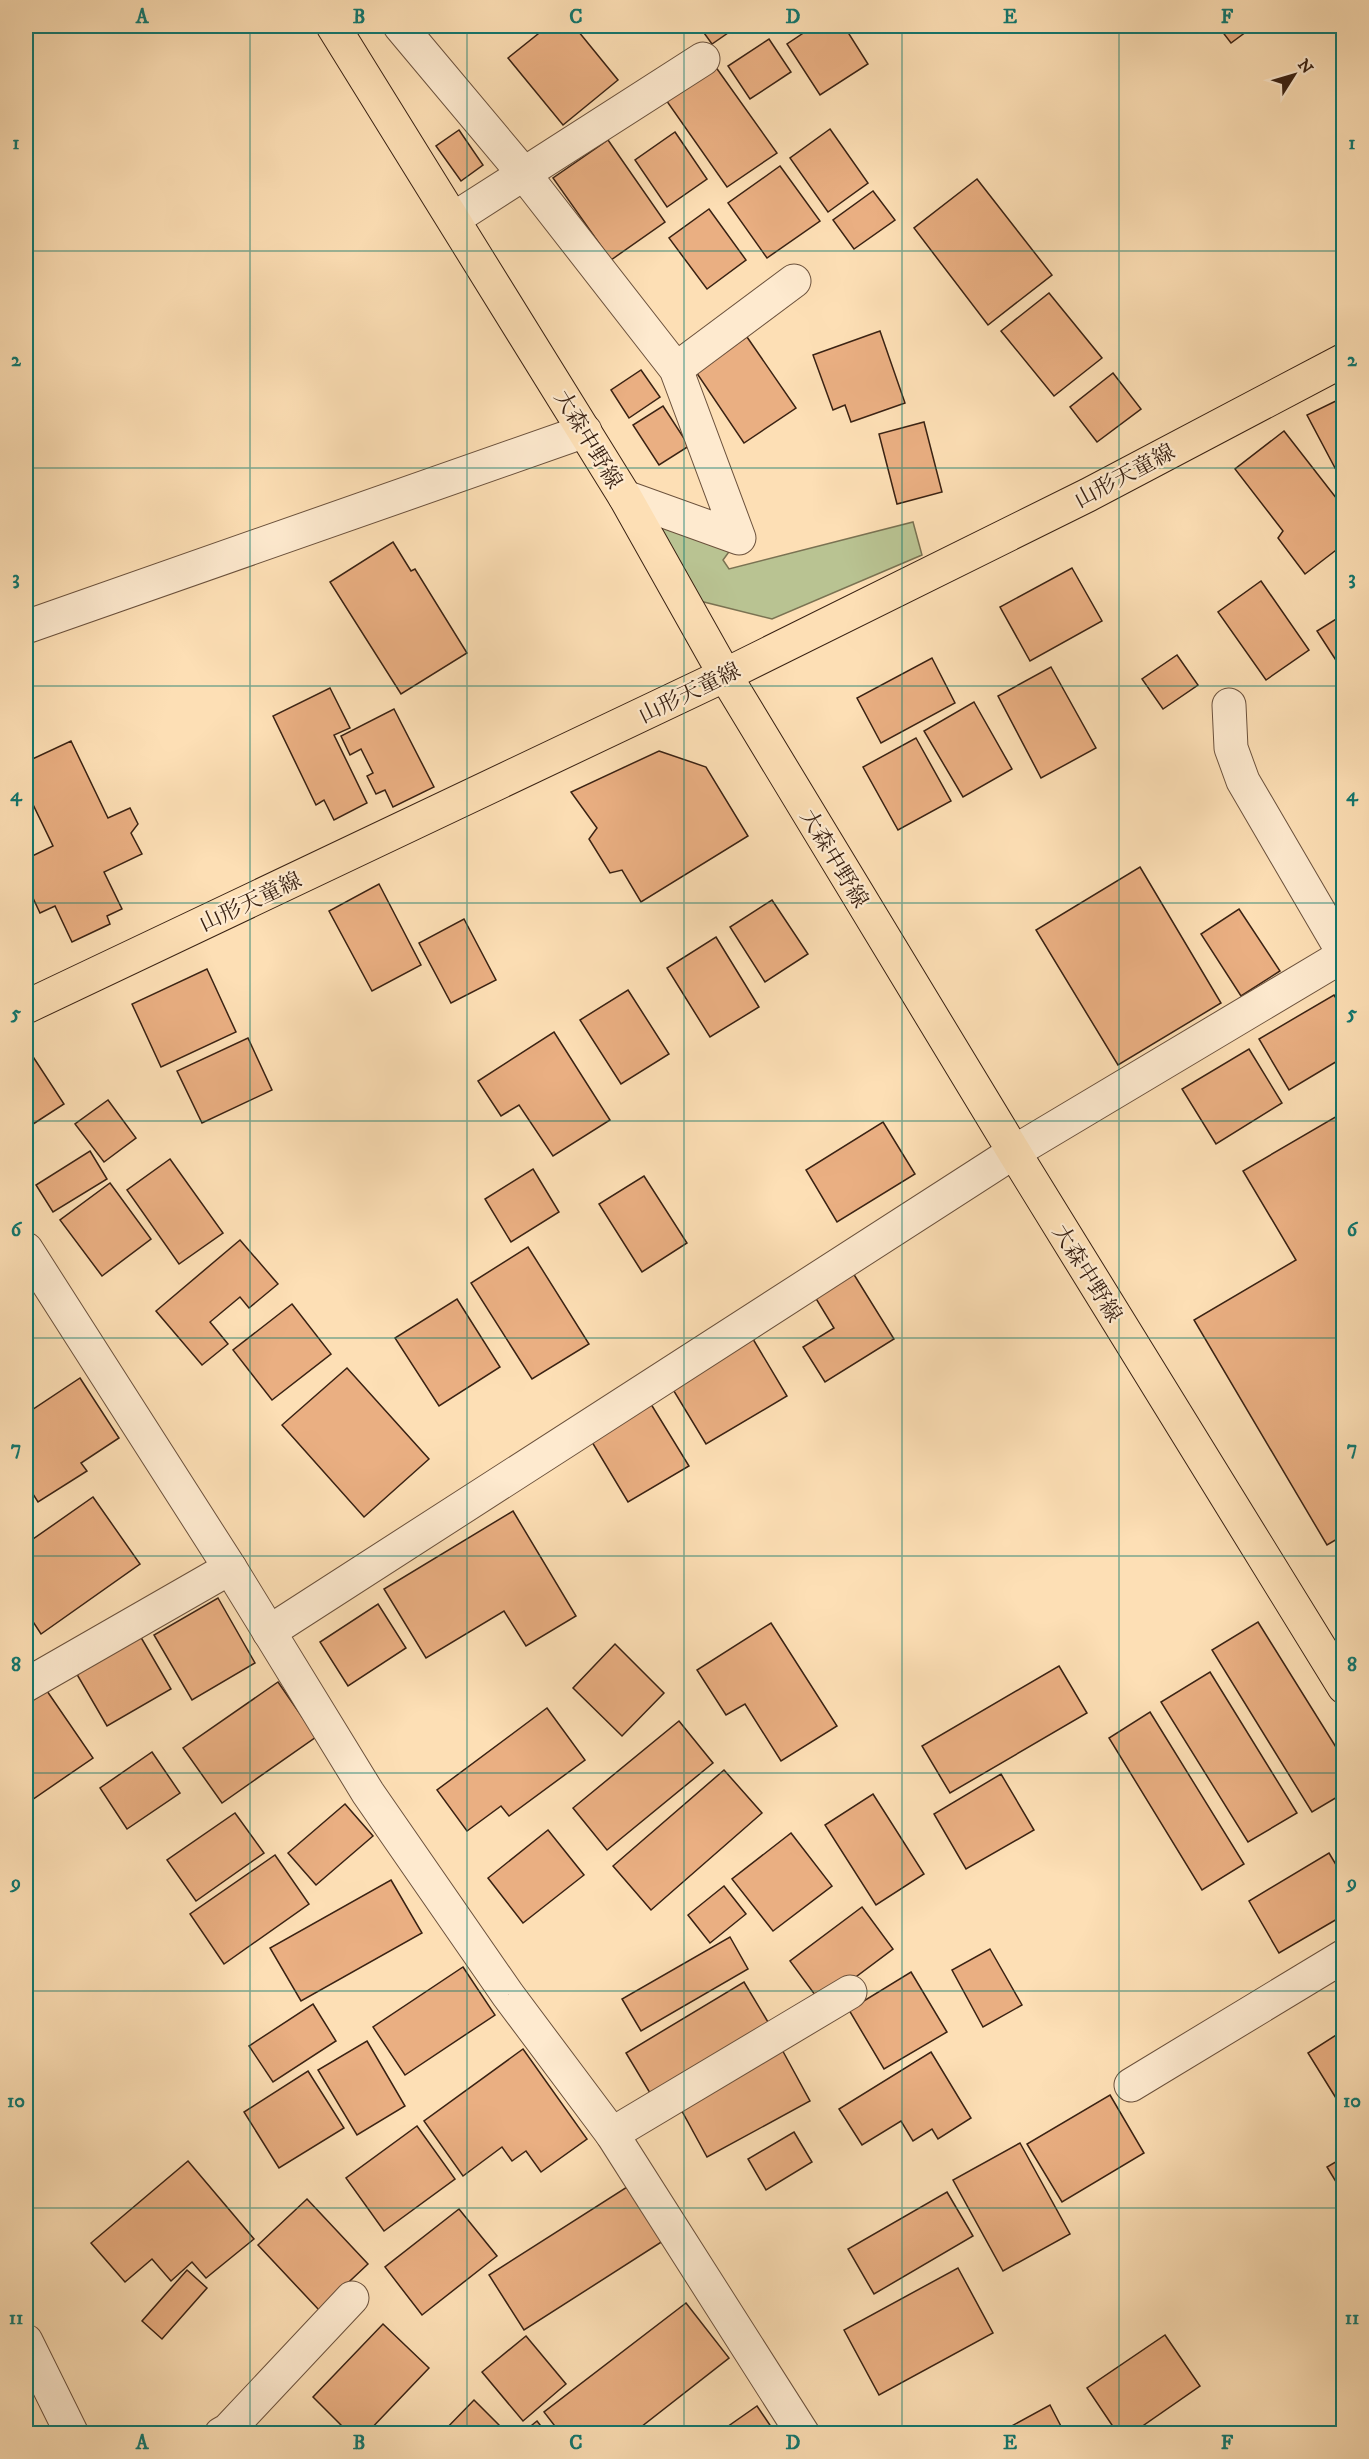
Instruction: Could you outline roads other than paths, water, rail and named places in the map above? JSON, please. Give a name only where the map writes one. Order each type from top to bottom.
[{"type":"main road","name":"大森中野線","points":[[333,26],[625,496],[724,675],[1014,1152],[1344,1687]]},
{"type":"main road","name":"山形天童線","points":[[26,1006],[724,675],[1088,495],[1344,360]]},
{"type":"street","points":[[400,26],[524,174],[676,369],[739,538],[625,496]]},
{"type":"street","points":[[454,218],[703,59]]},
{"type":"street","points":[[676,369],[794,281]]},
{"type":"street","points":[[26,627],[585,431]]},
{"type":"street","points":[[269,1632],[1014,1152],[1344,955],[1243,781],[1231,748],[1229,705]]},
{"type":"street","points":[[26,1249],[230,1569],[369,1793],[508,1995],[612,2134],[803,2433]]},
{"type":"street","points":[[26,1685],[230,1569]]},
{"type":"street","points":[[1131,2085],[1344,1956]]},
{"type":"street","points":[[612,2134],[850,1992]]},
{"type":"street","points":[[221,2433],[228,2430],[352,2298]]},
{"type":"street","points":[[26,2341],[72,2433]]}]
